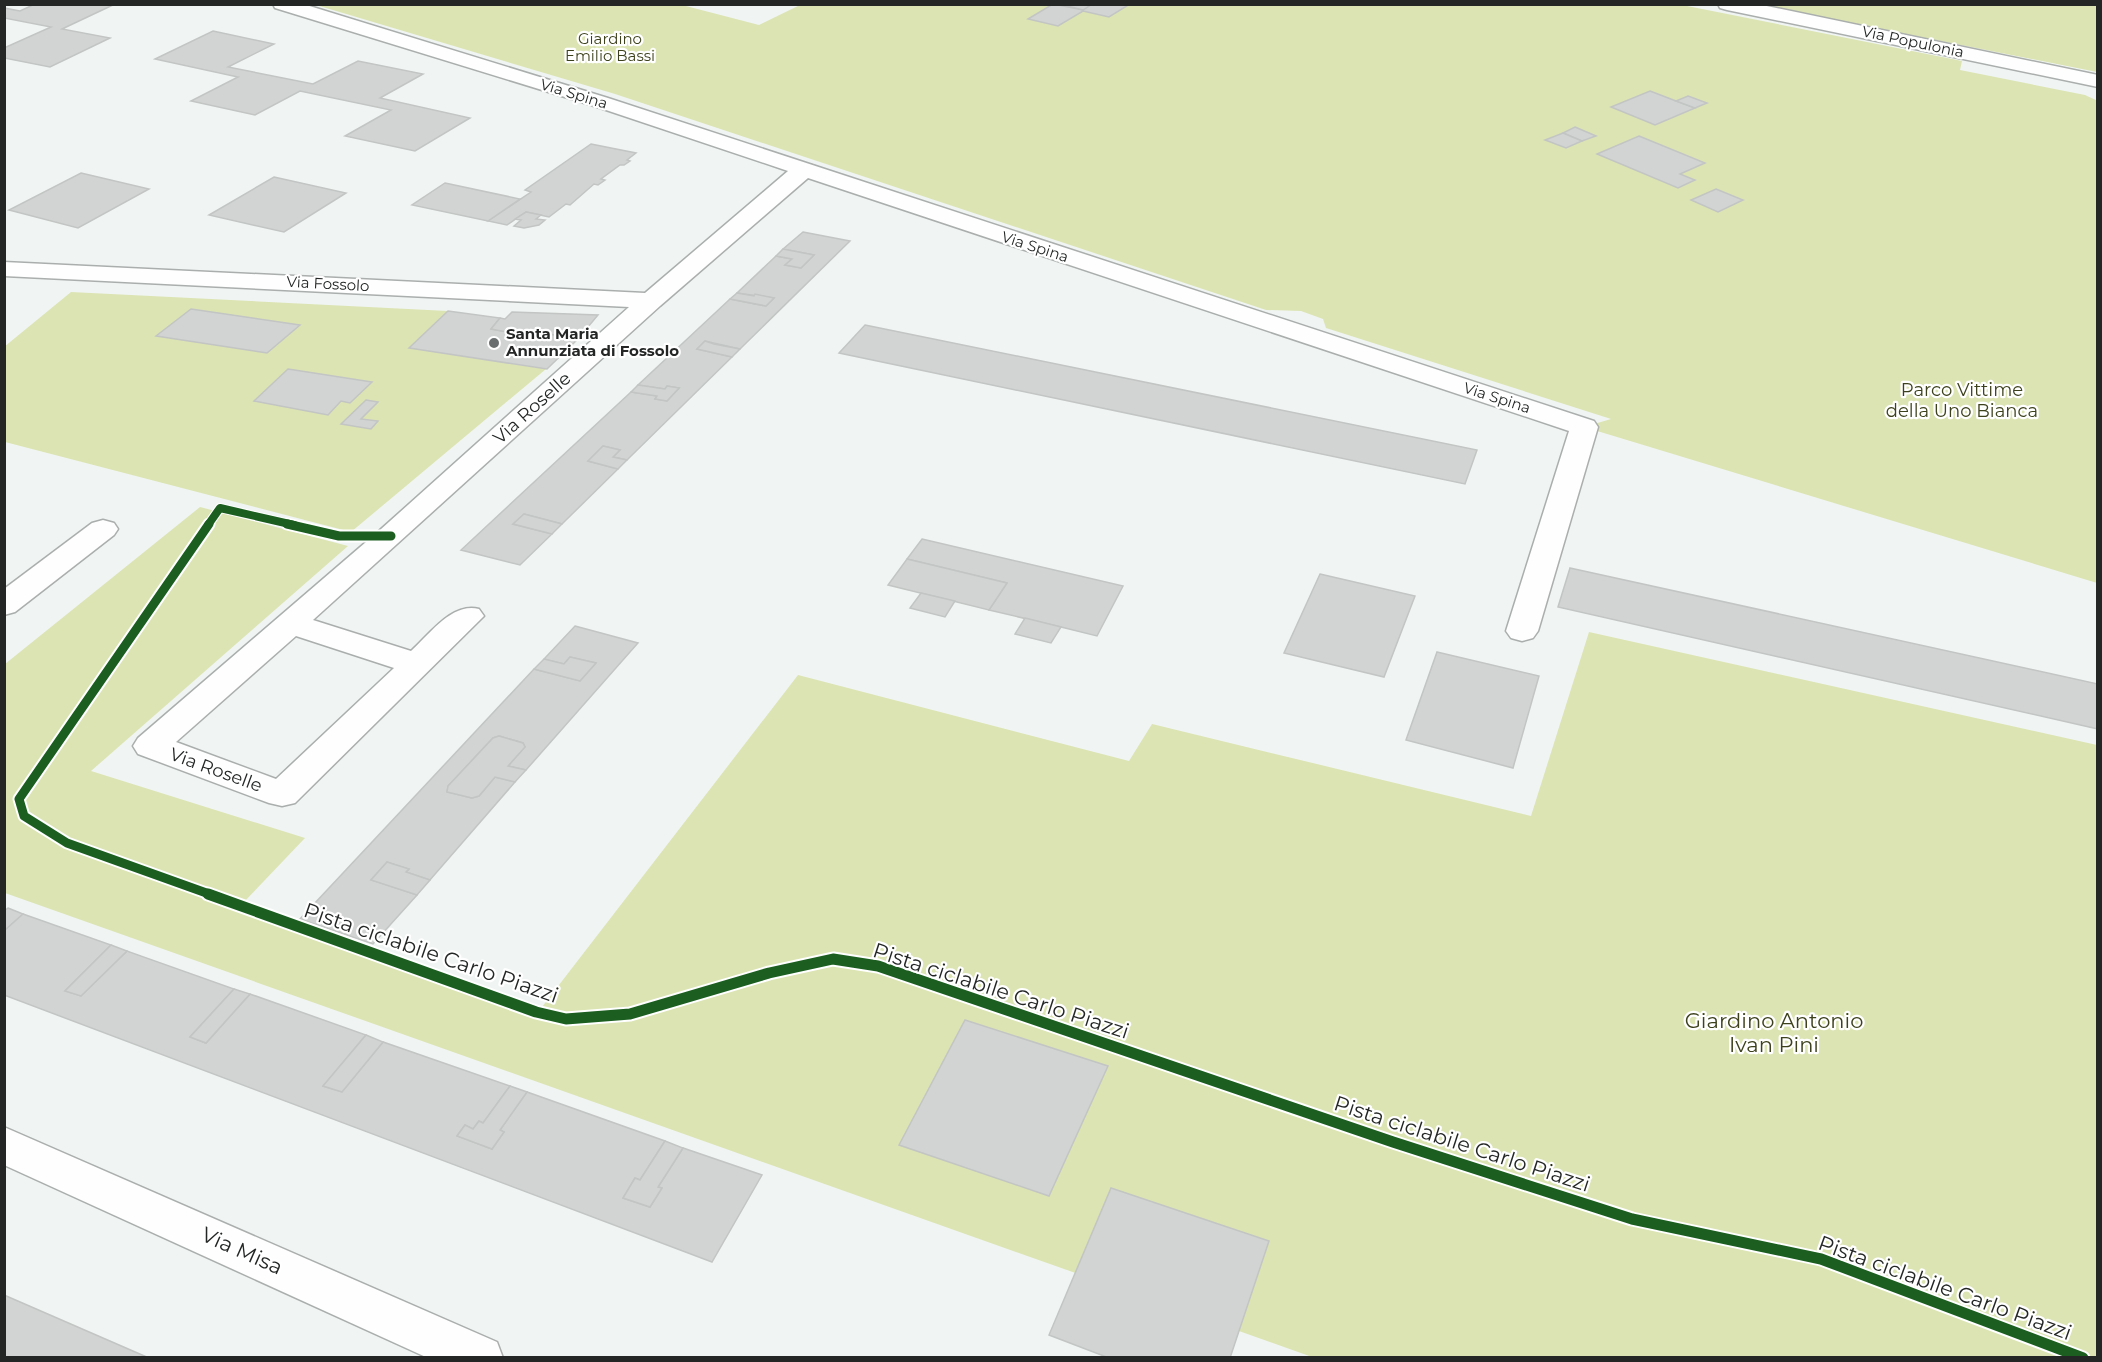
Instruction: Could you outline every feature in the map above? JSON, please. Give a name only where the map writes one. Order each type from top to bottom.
[{"type":"street","name":"Via Spina","points":[[282,4],[601,102],[1584,426],[1522,631]]},
{"type":"street","name":"Via Populonia","points":[[1727,4],[2097,81]]},
{"type":"street","name":"Via Roselle","points":[[468,616],[282,794],[150,746],[400,529],[651,301],[803,170]]},
{"type":"street","name":"Via Fossolo","points":[[4,269],[651,301]]},
{"type":"street","points":[[4,605],[103,529]]},
{"type":"street","points":[[291,624],[417,664]]},
{"type":"street","name":"Via Misa","points":[[4,1145],[480,1358]]},
{"type":"green space","points":[[802,4],[1682,5],[1962,61],[1960,70],[2085,95],[2098,101],[2097,583],[1584,427],[1611,419],[1326,328],[1323,319],[1301,311],[1266,310],[615,94],[316,5],[682,5],[759,25]]},
{"type":"green space","points":[[1759,5],[2097,5],[2097,72]]},
{"type":"green space","points":[[71,292],[448,311],[410,348],[546,369],[351,532],[5,442],[4,347]]},
{"type":"green space","name":"Giardino Antonio Ivan Pini","points":[[200,507],[348,546],[91,771],[305,838],[244,902],[542,1007],[798,675],[1129,761],[1152,724],[1531,816],[1589,632],[2097,745],[2097,1357],[1312,1357],[5,893],[5,664]]},
{"type":"building","points":[[35,4],[115,4],[62,29],[110,38],[50,67],[4,58],[4,48],[51,27],[4,18],[4,8],[20,11]]},
{"type":"building","points":[[1053,4],[1083,10],[1092,4],[1130,4],[1109,17],[1083,11],[1058,26],[1028,19]]},
{"type":"building","points":[[1060,4],[1092,4],[1083,10]]},
{"type":"building","points":[[213,31],[274,44],[228,67],[313,84],[358,61],[423,74],[380,98],[470,118],[415,151],[345,136],[391,110],[300,91],[255,115],[191,101],[238,77],[155,59]]},
{"type":"building","points":[[1650,91],[1695,108],[1655,125],[1611,107]]},
{"type":"building","points":[[1688,96],[1707,103],[1695,108],[1676,101]]},
{"type":"building","points":[[1575,127],[1596,136],[1582,141],[1563,133]]},
{"type":"building","points":[[1563,133],[1582,141],[1566,148],[1545,140]]},
{"type":"building","points":[[1639,136],[1705,163],[1680,174],[1695,180],[1678,188],[1597,154]]},
{"type":"building","points":[[591,144],[636,153],[627,160],[630,161],[620,165],[601,179],[605,180],[598,185],[594,184],[570,205],[566,204],[549,217],[526,212],[507,225],[488,221],[531,192],[525,190]]},
{"type":"building","points":[[81,173],[149,189],[78,228],[9,210]]},
{"type":"building","points":[[274,177],[346,193],[284,232],[209,215]]},
{"type":"building","points":[[445,183],[520,199],[488,221],[412,205]]},
{"type":"building","points":[[1716,189],[1743,200],[1718,212],[1691,200]]},
{"type":"building","points":[[526,212],[541,215],[536,219],[545,220],[539,225],[524,228],[514,226],[521,220],[515,219]]},
{"type":"building","points":[[803,232],[850,241],[740,349],[705,341],[697,349],[732,357],[627,460],[613,457],[620,450],[603,446],[588,461],[618,469],[562,524],[524,514],[513,524],[552,534],[520,565],[461,550],[631,392],[657,396],[655,399],[667,401],[679,388],[667,386],[665,389],[638,385],[730,299],[766,306],[774,298],[737,293],[776,256],[792,259],[785,265],[801,268],[814,255],[783,249]]},
{"type":"building","points":[[783,249],[814,255],[801,268],[785,265],[792,259],[776,256]]},
{"type":"building","points":[[737,293],[774,298],[766,306],[730,299]]},
{"type":"building","points":[[191,309],[300,325],[267,353],[156,336]]},
{"type":"building","name":"Santa Maria Annunziata di Fossolo","points":[[448,311],[500,318],[491,329],[534,337],[538,332],[578,339],[547,369],[409,348]]},
{"type":"building","points":[[512,312],[598,315],[578,339],[538,332],[534,337],[491,329],[500,318],[505,319]]},
{"type":"building","points":[[865,325],[1477,450],[1465,484],[839,353]]},
{"type":"building","points":[[705,341],[740,349],[732,357],[697,349]]},
{"type":"building","points":[[288,369],[372,382],[350,403],[341,401],[328,415],[254,401]]},
{"type":"building","points":[[638,385],[665,389],[667,386],[679,388],[667,401],[655,399],[657,396],[631,392]]},
{"type":"building","points":[[366,400],[378,402],[361,419],[378,421],[371,429],[341,424]]},
{"type":"building","points":[[603,446],[620,450],[613,457],[627,460],[618,469],[588,461]]},
{"type":"building","points":[[524,514],[562,524],[552,534],[513,524]]},
{"type":"building","points":[[922,539],[1123,586],[1097,636],[989,610],[1007,583],[907,559]]},
{"type":"building","points":[[907,559],[1007,583],[989,610],[888,585]]},
{"type":"building","points":[[1570,568],[2098,684],[2098,729],[1558,607]]},
{"type":"building","points":[[1320,574],[1415,596],[1384,677],[1284,653]]},
{"type":"building","points":[[921,593],[955,601],[945,617],[910,608]]},
{"type":"building","points":[[1025,618],[1061,627],[1051,643],[1015,634]]},
{"type":"building","points":[[575,626],[638,643],[526,770],[508,766],[525,747],[523,743],[499,736],[493,738],[448,786],[447,792],[472,798],[479,796],[495,777],[515,782],[430,880],[406,872],[409,869],[387,862],[371,880],[417,895],[373,944],[300,919],[534,669],[580,681],[596,663],[570,657],[564,664],[544,659]]},
{"type":"building","points":[[1437,652],[1539,676],[1513,768],[1406,740]]},
{"type":"building","points":[[570,657],[596,663],[580,681],[534,669],[544,659],[564,664]]},
{"type":"building","points":[[499,736],[523,743],[525,747],[508,766],[526,770],[515,782],[495,777],[479,796],[472,798],[447,792],[448,786],[493,738]]},
{"type":"building","points":[[387,862],[409,869],[406,872],[430,880],[417,895],[371,880]]},
{"type":"building","points":[[8,908],[23,914],[4,931],[4,911]]},
{"type":"building","points":[[23,914],[111,945],[65,991],[81,996],[127,951],[234,989],[190,1037],[206,1043],[250,994],[366,1035],[323,1086],[342,1092],[383,1042],[510,1086],[483,1123],[479,1121],[473,1129],[465,1125],[457,1136],[492,1149],[504,1132],[500,1130],[527,1092],[665,1141],[640,1180],[635,1178],[623,1198],[650,1207],[662,1188],[658,1187],[683,1148],[762,1175],[712,1262],[4,995],[4,931]]},
{"type":"building","points":[[111,945],[127,951],[81,996],[65,991]]},
{"type":"building","points":[[234,989],[250,994],[206,1043],[190,1037]]},
{"type":"building","points":[[965,1020],[1108,1066],[1049,1196],[899,1145]]},
{"type":"building","points":[[366,1035],[383,1042],[342,1092],[323,1086]]},
{"type":"building","points":[[510,1086],[527,1092],[500,1130],[504,1132],[492,1149],[457,1136],[465,1125],[473,1129],[479,1121],[483,1123]]},
{"type":"building","points":[[665,1141],[683,1148],[658,1187],[662,1188],[650,1207],[623,1198],[635,1178],[640,1180]]},
{"type":"building","points":[[1111,1188],[1269,1241],[1230,1358],[1109,1358],[1049,1335]]},
{"type":"building","points":[[4,1295],[149,1358],[4,1358]]},
{"type":"cycle path","name":"Pista ciclabile Carlo Piazzi","points":[[391,536],[339,536],[220,508],[32,777],[19,799],[24,816],[67,843],[536,1012],[566,1019],[630,1014],[769,973],[833,959],[878,966],[1393,1142],[1632,1219],[1821,1259],[2083,1358]]},
{"type":"place","name":"Santa Maria Annunziata di Fossolo","points":[[494,343]]},
{"type":"park label","name":"Giardino Emilio Bassi","points":[[610,48]]},
{"type":"park label","name":"Parco Vittime della Uno Bianca","points":[[1962,400]]}]
